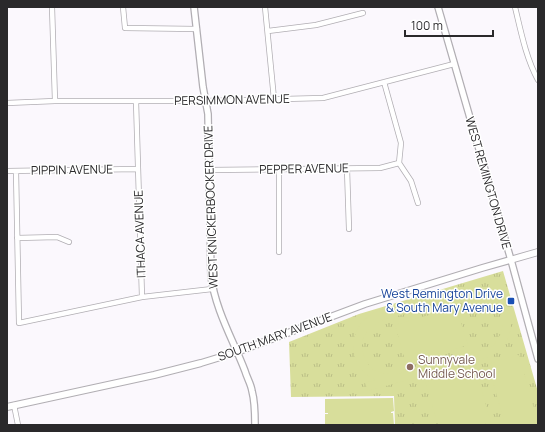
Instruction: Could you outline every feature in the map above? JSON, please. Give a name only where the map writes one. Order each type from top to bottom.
[{"type":"main road","name":"SOUTH MARY AVENUE","points":[[7,407],[154,375],[201,363],[237,352],[365,304],[538,252]]},
{"type":"street","points":[[52,7],[55,101]]},
{"type":"street","points":[[123,7],[125,28],[197,29]]},
{"type":"street","name":"WEST KNICKERBOCKER DRIVE","points":[[194,7],[205,101],[208,114],[212,289],[216,303],[252,391],[255,411],[255,425]]},
{"type":"street","points":[[265,7],[274,99]]},
{"type":"street","name":"WEST REMINGTON DRIVE","points":[[438,7],[538,359]]},
{"type":"street","points":[[515,7],[529,59],[538,80]]},
{"type":"street","points":[[268,31],[316,25],[363,13]]},
{"type":"street","name":"PERSIMMON AVENUE","points":[[7,103],[55,101],[205,101],[323,98],[454,64]]},
{"type":"street","points":[[384,82],[401,143],[399,163],[411,181],[418,203]]},
{"type":"street","name":"ITHACA AVENUE","points":[[136,101],[142,297]]},
{"type":"street","name":"PEPPER AVENUE","points":[[209,170],[380,168],[399,163]]},
{"type":"street","name":"PIPPIN AVENUE","points":[[7,171],[138,169]]},
{"type":"street","points":[[347,169],[349,230]]},
{"type":"street","points":[[279,170],[279,252]]},
{"type":"street","points":[[16,171],[19,323],[142,297],[212,289]]},
{"type":"street","points":[[17,238],[56,237],[70,242]]},
{"type":"street","points":[[14,405],[18,425]]},
{"type":"green space","name":"Sunnyvale Middle School","points":[[503,271],[538,392],[538,425],[395,425],[394,396],[291,397],[289,342],[359,314]]},
{"type":"green space","points":[[470,286],[482,287],[489,289],[503,300],[510,315],[510,332],[502,348],[492,356],[368,391],[365,383],[375,380],[366,374],[359,366],[353,347],[354,338],[358,328],[364,320],[373,313]],"holes":[[[479,296],[489,299],[497,306],[502,316],[503,325],[501,333],[494,345],[482,350],[397,374],[376,371],[366,362],[362,348],[364,335],[377,323],[466,297]]]},
{"type":"green space","points":[[456,307],[468,345],[406,364],[395,325]]},
{"type":"green space","points":[[519,355],[538,425],[505,425],[488,364]]},
{"type":"green space","points":[[463,371],[470,372],[478,379],[491,422],[482,425],[444,425],[436,417],[425,382]]},
{"type":"green space","points":[[393,398],[394,411],[391,413],[393,413],[394,425],[325,425],[325,414],[328,413],[325,413],[325,399]]},
{"type":"place","name":"West Remington Drive & South Mary Avenue","points":[[511,301]]},
{"type":"place","name":"Sunnyvale Middle School","points":[[410,367]]}]
